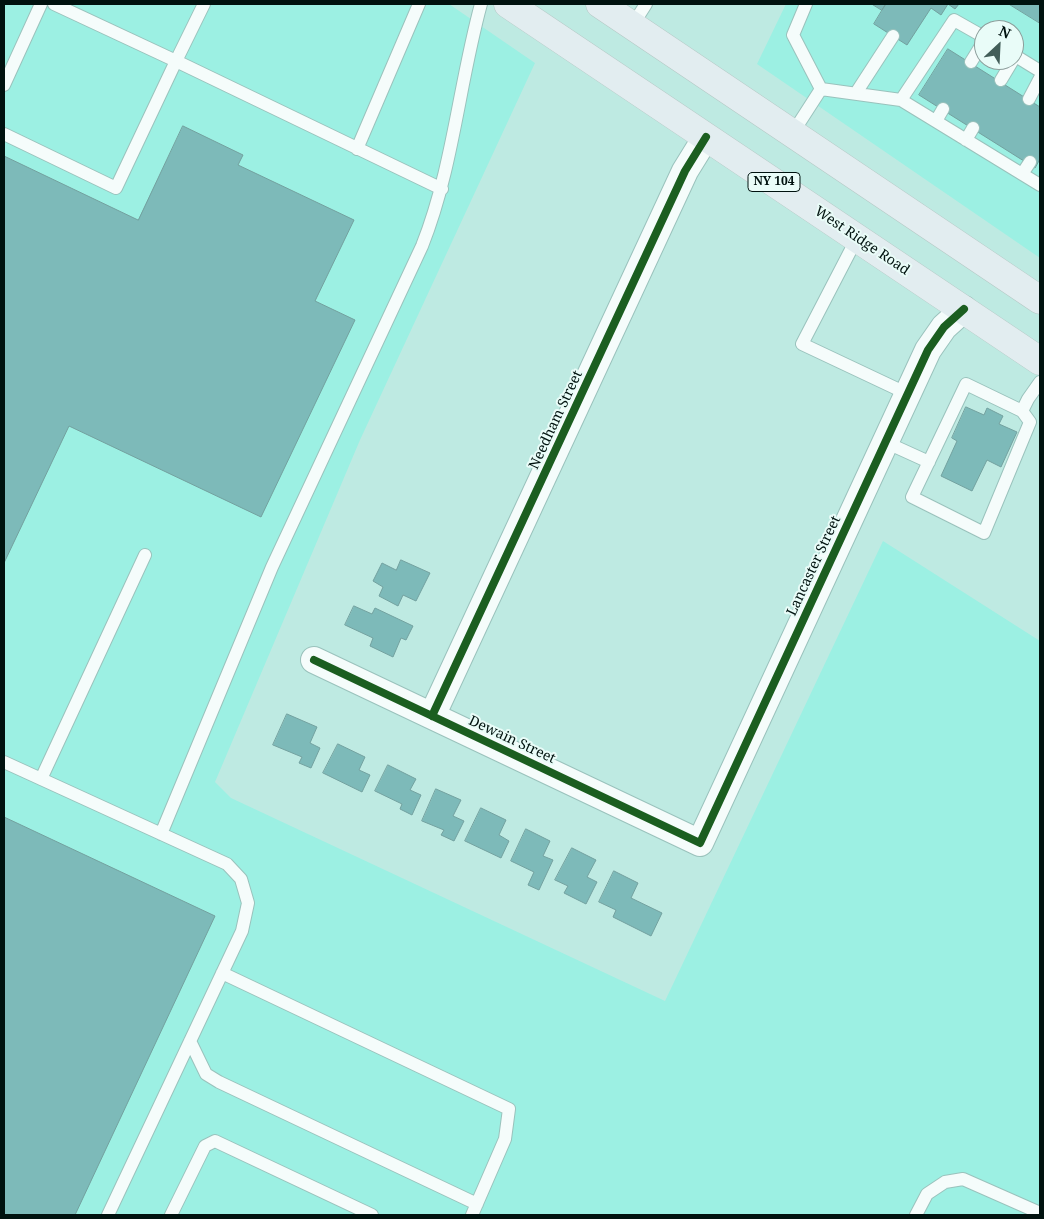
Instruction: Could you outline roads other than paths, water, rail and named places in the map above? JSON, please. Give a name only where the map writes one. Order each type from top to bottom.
[{"type":"highway","name":"West Ridge Road","points":[[508,4],[1040,361]]},
{"type":"highway","points":[[600,4],[639,15],[792,134],[1040,300]]},
{"type":"street","name":"Needham Street","points":[[432,716],[685,171],[706,137]]},
{"type":"street","name":"Lancaster Street","points":[[700,843],[935,339],[944,327],[964,309]]},
{"type":"street","name":"Dewain Street","points":[[314,660],[700,843]]},
{"type":"lane","points":[[4,85],[41,4]]},
{"type":"lane","points":[[54,4],[442,190]]},
{"type":"lane","points":[[4,134],[116,188],[204,4]]},
{"type":"lane","points":[[357,149],[419,4]]},
{"type":"lane","points":[[161,834],[272,566],[422,246],[442,190],[481,4]]},
{"type":"lane","points":[[806,4],[793,35],[821,89]]},
{"type":"lane","points":[[901,100],[954,20],[974,31]]},
{"type":"lane","points":[[856,94],[893,36]]},
{"type":"lane","points":[[971,62],[974,57]]},
{"type":"lane","points":[[1024,63],[1040,71]]},
{"type":"lane","points":[[1001,80],[1007,70]]},
{"type":"lane","points":[[1028,99],[1040,78]]},
{"type":"lane","points":[[821,89],[901,100],[966,140],[998,152],[1022,174],[1040,185]]},
{"type":"lane","points":[[792,134],[821,89]]},
{"type":"lane","points":[[936,121],[943,109]]},
{"type":"lane","points":[[966,140],[973,128]]},
{"type":"lane","points":[[1022,174],[1030,162]]},
{"type":"lane","points":[[857,238],[802,344],[908,394]]},
{"type":"lane","points":[[1022,411],[1040,382]]},
{"type":"lane","points":[[966,384],[1022,411],[1030,422],[984,533],[912,498],[966,384]]},
{"type":"lane","points":[[886,442],[928,462]]},
{"type":"lane","points":[[41,779],[145,555]]},
{"type":"lane","points":[[4,762],[227,864],[241,879],[248,903],[242,931],[108,1215]]},
{"type":"lane","points":[[190,1041],[206,1074],[219,1082],[474,1209],[505,1139],[509,1109],[222,973]]},
{"type":"lane","points":[[171,1215],[205,1146],[215,1140],[372,1215]]},
{"type":"lane","points":[[916,1215],[927,1194],[945,1182],[963,1179],[1040,1213]]}]
